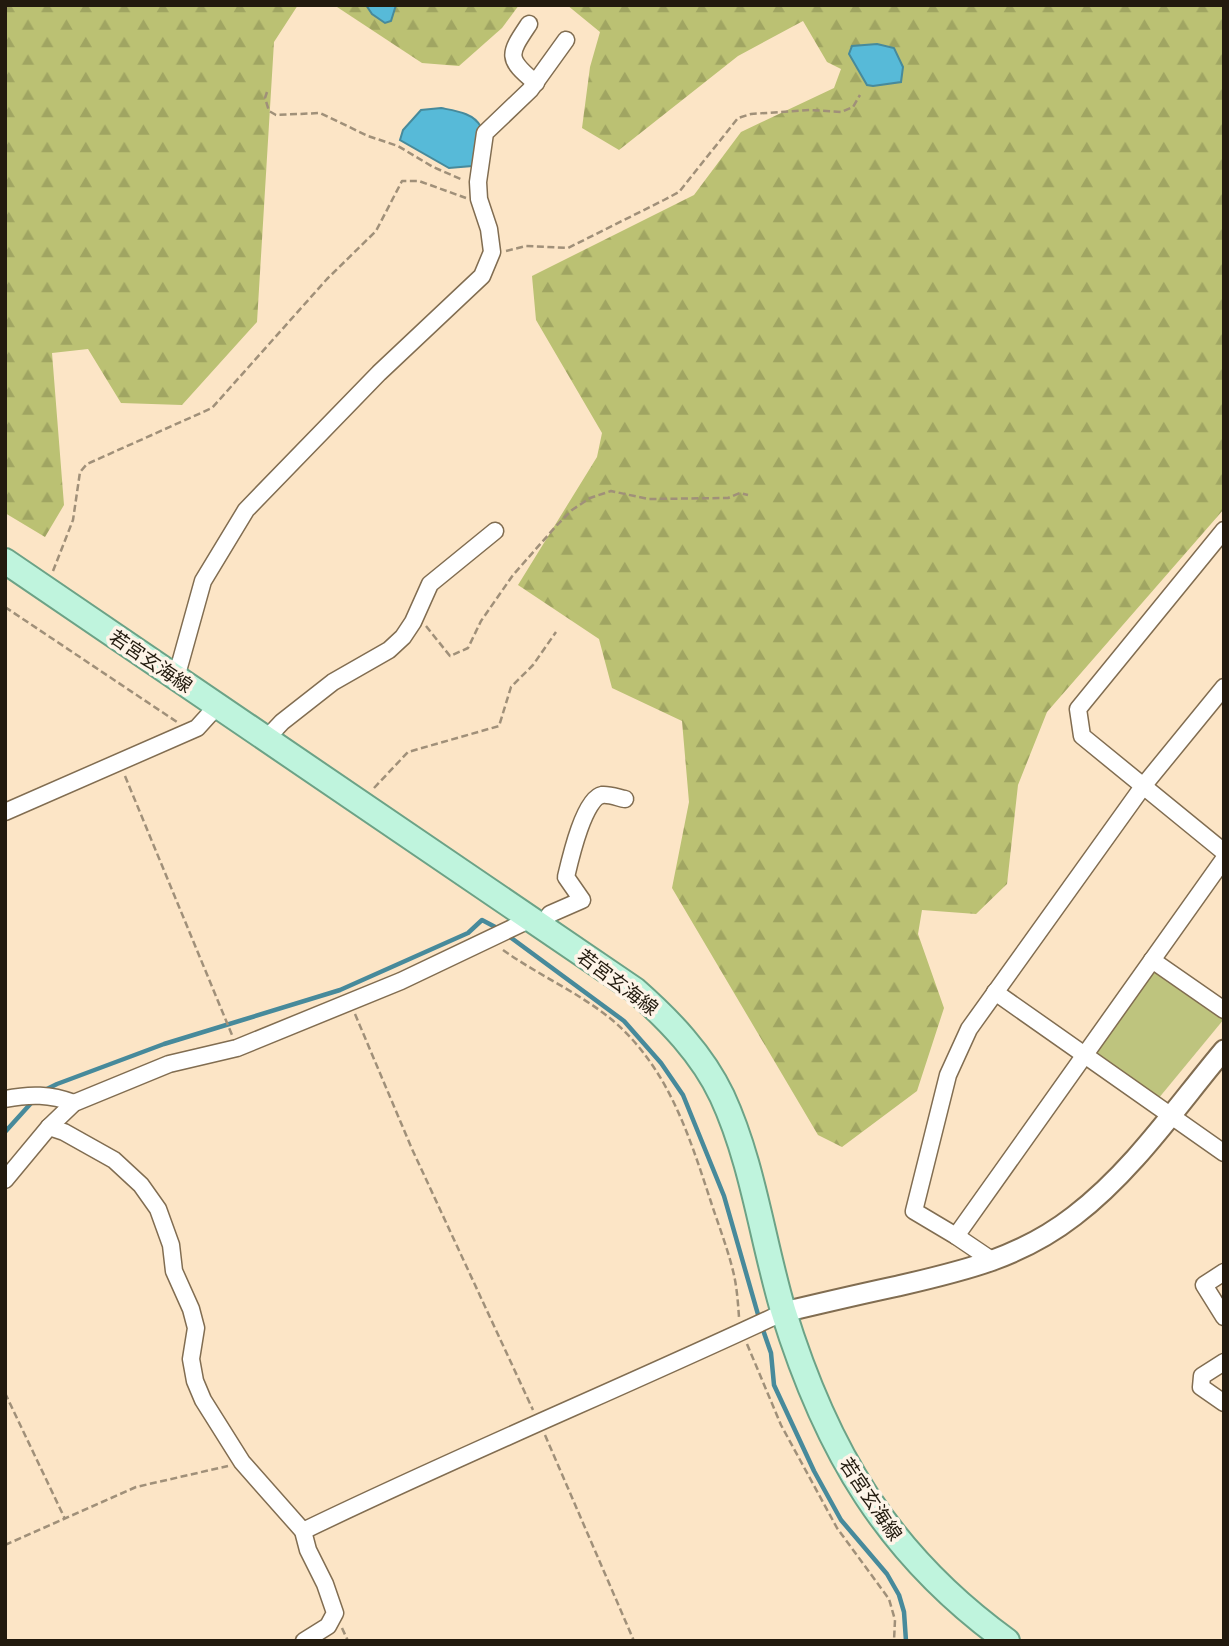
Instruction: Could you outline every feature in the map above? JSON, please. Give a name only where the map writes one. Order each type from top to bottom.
[{"type":"main road","name":"若宮玄海線","points":[[5,561],[635,990],[674,1027],[721,1094],[734,1125],[784,1312],[821,1415],[842,1458],[868,1501],[936,1583],[970,1614],[1007,1641]]},
{"type":"street","points":[[528,24],[513,48],[514,60],[519,69],[536,83]]},
{"type":"street","points":[[176,678],[203,581],[246,510],[379,373],[482,276],[492,252],[479,193],[479,164],[485,133],[536,83],[566,40]]},
{"type":"street","points":[[1224,530],[1078,709],[1082,736],[1224,852]]},
{"type":"street","points":[[265,739],[282,722],[333,682],[389,650],[403,637],[413,622],[430,584],[495,531]]},
{"type":"street","points":[[993,1261],[914,1210],[948,1074],[969,1029],[995,992],[1144,786],[1224,687]]},
{"type":"street","points":[[5,812],[197,728],[217,706]]},
{"type":"street","points":[[5,1180],[49,1126],[74,1103],[169,1064],[237,1048],[401,981],[582,900],[566,877],[586,813],[593,800],[603,795],[625,799]]},
{"type":"street","points":[[956,1236],[1224,859]]},
{"type":"street","points":[[1152,960],[1224,1010]]},
{"type":"street","points":[[995,992],[1224,1153]]},
{"type":"street","points":[[303,1531],[412,1478],[540,1424],[784,1312],[970,1269],[1024,1247],[1073,1217],[1130,1164],[1224,1050]]},
{"type":"street","points":[[5,1099],[29,1094],[57,1097],[74,1103]]},
{"type":"street","points":[[49,1126],[114,1160],[141,1185],[158,1209],[171,1245],[174,1271],[196,1328],[191,1359],[195,1381],[203,1401],[242,1462],[303,1531],[308,1550],[325,1584],[335,1613],[328,1626],[304,1641]]},
{"type":"street","points":[[1224,1272],[1204,1285],[1224,1317]]},
{"type":"street","points":[[1224,1362],[1202,1376],[1201,1387],[1224,1403]]},
{"type":"path","points":[[267,92],[265,98],[269,111],[276,115],[320,113],[368,136],[398,146],[479,193]]},
{"type":"path","points":[[492,252],[526,246],[568,248],[664,200],[678,192],[738,118],[751,114],[810,110],[841,112],[853,107],[860,95]]},
{"type":"path","points":[[45,588],[73,520],[80,472],[87,464],[212,408],[327,279],[376,231],[402,181],[419,181],[468,199],[479,193]]},
{"type":"path","points":[[413,622],[422,623],[433,632],[450,656],[468,648],[481,621],[513,575],[556,525],[590,498],[611,491],[648,499],[728,498],[740,493],[748,495]]},
{"type":"path","points":[[5,607],[177,723],[185,733]]},
{"type":"path","points":[[365,807],[374,788],[408,752],[499,726],[511,687],[533,665],[556,632]]},
{"type":"path","points":[[119,762],[237,1048]]},
{"type":"path","points":[[494,938],[504,951],[612,1020],[662,1078],[677,1105],[690,1138],[734,1275],[741,1332],[780,1425],[837,1528],[889,1599],[895,1620],[894,1641]]},
{"type":"path","points":[[350,1002],[412,1149],[540,1424],[634,1641]]},
{"type":"path","points":[[5,1393],[65,1519]]},
{"type":"path","points":[[5,1545],[136,1488],[242,1462]]},
{"type":"green space","points":[[5,5],[298,5],[274,42],[257,322],[182,405],[121,403],[88,349],[52,353],[64,505],[45,537],[5,513]]},
{"type":"green space","points":[[334,5],[519,5],[502,28],[459,66],[422,63]]},
{"type":"green space","points":[[567,5],[1224,5],[1224,509],[1047,712],[1018,785],[1007,884],[976,914],[922,910],[918,934],[944,1008],[917,1091],[842,1147],[818,1135],[672,888],[689,802],[682,721],[612,688],[599,639],[518,585],[597,457],[602,433],[536,320],[532,276],[694,195],[741,132],[834,88],[841,69],[827,62],[803,21],[738,56],[619,150],[582,128],[590,67],[600,32]]},
{"type":"green space","points":[[1160,970],[1224,1016],[1224,1019],[1158,1099],[1097,1054],[1097,1048],[1152,971]]},
{"type":"water","points":[[366,5],[396,5],[391,21],[385,23],[372,14]]},
{"type":"water","points":[[877,44],[894,48],[903,67],[901,82],[867,85],[849,54],[852,46]]},
{"type":"water","points":[[441,108],[469,116],[481,127],[472,166],[449,168],[400,140],[403,130],[421,110]]},
{"type":"waterway","points":[[41,1092],[164,1044],[340,990],[468,933],[482,920],[499,929]]},
{"type":"waterway","points":[[506,934],[624,1021],[661,1063],[683,1095],[724,1196],[759,1318]]},
{"type":"waterway","points":[[5,1132],[33,1101]]},
{"type":"waterway","points":[[762,1327],[771,1353],[774,1385],[814,1471],[841,1520],[887,1574],[899,1595],[904,1612],[906,1641]]}]
